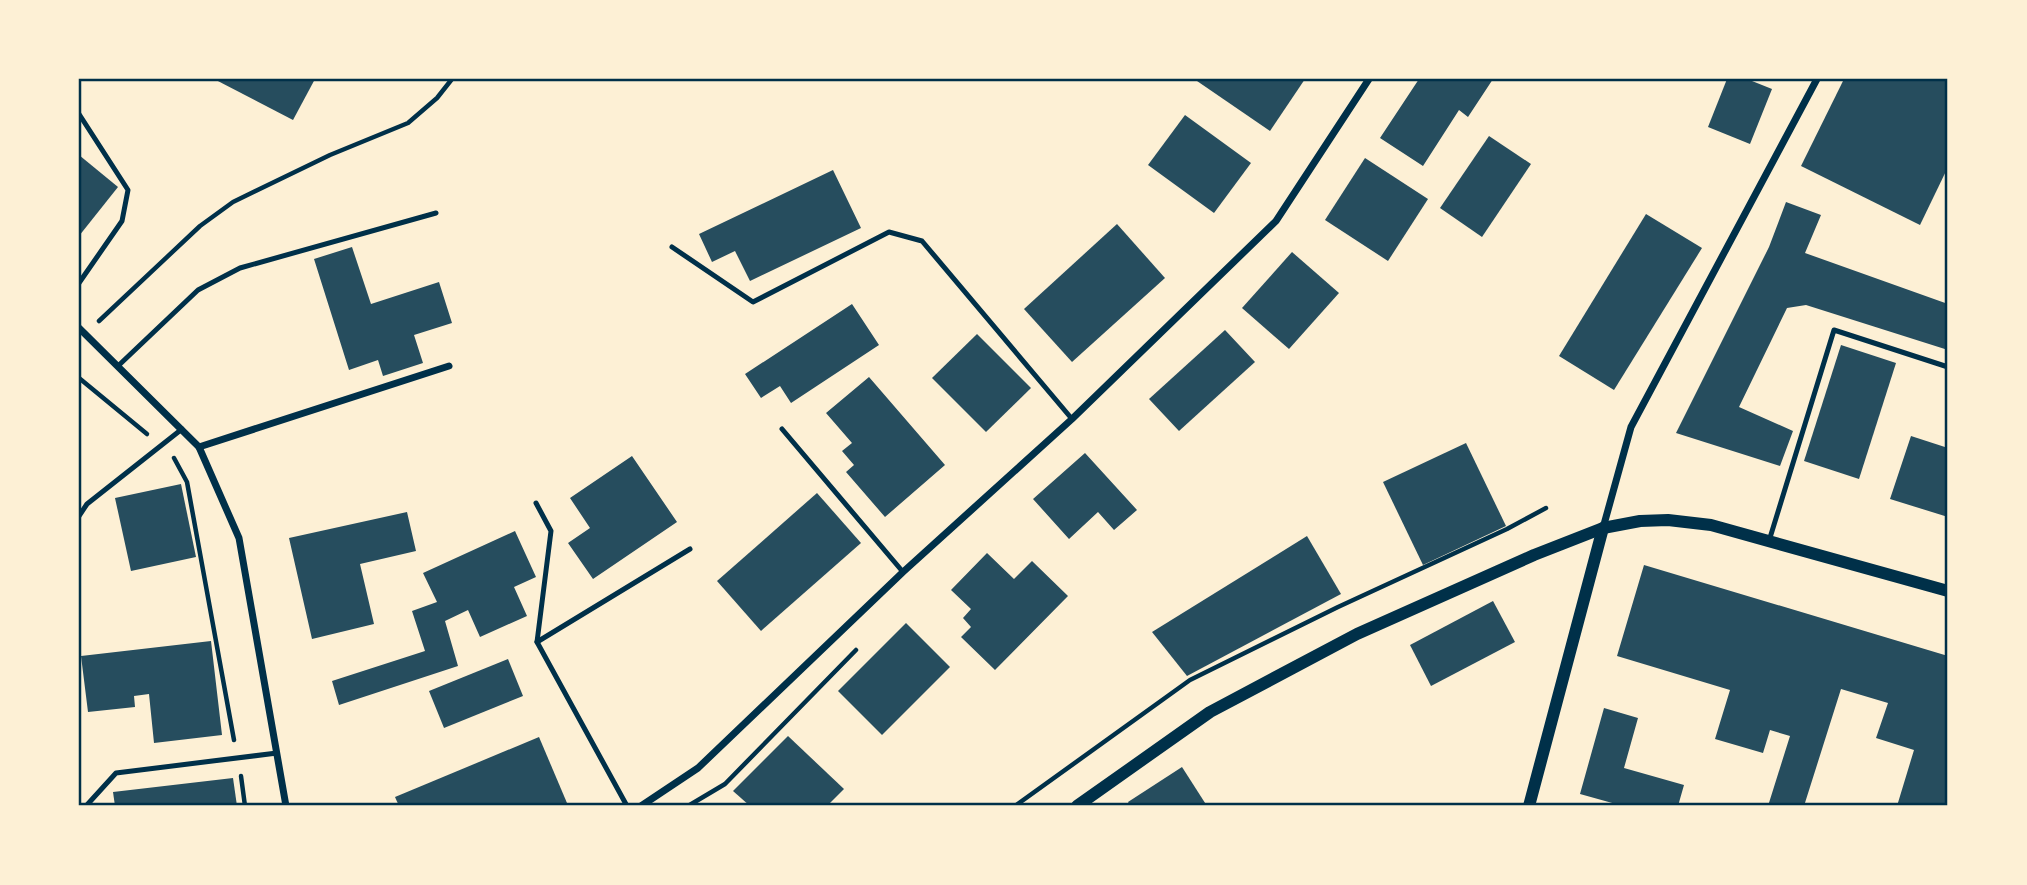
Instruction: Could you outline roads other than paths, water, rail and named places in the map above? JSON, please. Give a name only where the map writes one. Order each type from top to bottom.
[{"type":"street","points":[[641,806],[698,768],[903,572],[1072,419],[1276,220],[1369,79]]},
{"type":"street","points":[[1529,806],[1631,427],[1817,79]]},
{"type":"street","points":[[79,340],[82,331],[200,447],[239,538],[286,806]]},
{"type":"street","points":[[200,447],[449,366]]},
{"type":"street","points":[[1077,806],[1210,712],[1357,634],[1534,555],[1603,528],[1640,521],[1668,520],[1710,524],[1948,591]]},
{"type":"lane","points":[[79,114],[128,190],[122,221],[79,283]]},
{"type":"lane","points":[[118,366],[198,290],[240,268],[436,213]]},
{"type":"lane","points":[[672,247],[753,302],[889,232],[922,241],[1072,419]]},
{"type":"lane","points":[[1769,541],[1834,330],[1948,367]]},
{"type":"lane","points":[[79,516],[87,504],[181,429]]},
{"type":"lane","points":[[782,429],[903,572]]},
{"type":"lane","points":[[536,503],[551,531],[537,642],[627,806]]},
{"type":"lane","points":[[537,642],[690,549]]},
{"type":"lane","points":[[86,806],[116,773],[276,753]]}]
